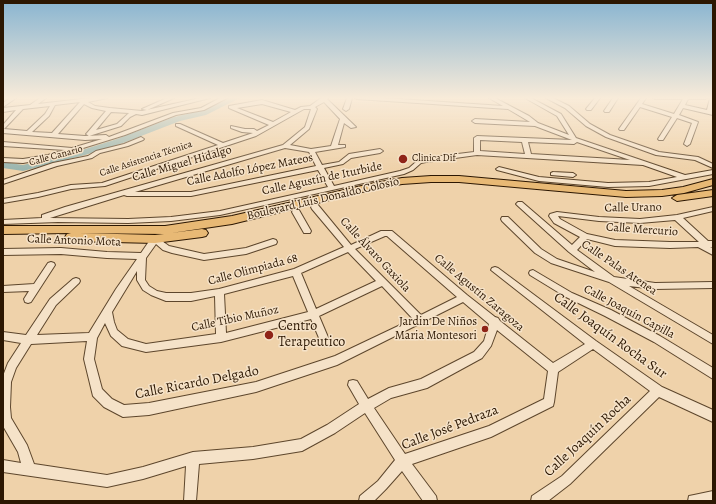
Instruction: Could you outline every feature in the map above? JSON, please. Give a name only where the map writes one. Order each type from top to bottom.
[{"type":"highway","name":"Boulevard Luis Donaldo Colosio","points":[[3,230],[172,229],[232,220],[287,208],[353,187],[431,179],[459,179],[626,194],[662,193],[684,190],[713,182]]},
{"type":"highway","name":"Boulevard Luis Donaldo Colosio","points":[[3,238],[29,236],[155,239],[235,227],[373,192],[404,187],[432,185],[460,185],[630,200],[666,200],[713,193]]},
{"type":"highway","points":[[58,220],[68,225],[95,229]]},
{"type":"street","points":[[28,133],[39,122]]},
{"type":"street","points":[[36,146],[52,135],[65,122]]},
{"type":"street","points":[[87,136],[100,122]]},
{"type":"street","points":[[87,136],[119,125],[122,122]]},
{"type":"street","points":[[3,160],[23,161],[49,157],[113,137],[125,135],[157,122]]},
{"type":"street","points":[[266,122],[274,125]]},
{"type":"street","name":"Calle Asistencia Técnica","points":[[3,201],[71,187],[103,185],[265,130],[280,122]]},
{"type":"street","points":[[285,146],[307,128],[309,122]]},
{"type":"street","points":[[334,147],[342,122]]},
{"type":"street","points":[[346,122],[353,127]]},
{"type":"street","points":[[486,122],[536,124]]},
{"type":"street","points":[[532,122],[574,139],[685,178]]},
{"type":"street","points":[[563,122],[574,139]]},
{"type":"street","points":[[584,122],[608,136],[658,154],[696,158],[713,166]]},
{"type":"street","points":[[622,129],[627,122]]},
{"type":"street","points":[[661,139],[673,122]]},
{"type":"street","points":[[687,144],[696,123],[694,122]]},
{"type":"street","points":[[178,125],[222,145]]},
{"type":"street","points":[[233,127],[251,132],[258,129],[265,130]]},
{"type":"street","points":[[3,131],[52,135],[113,137]]},
{"type":"street","name":"Calle Canario","points":[[3,182],[55,164],[90,157],[98,152],[126,145],[140,139],[125,135]]},
{"type":"street","points":[[477,154],[476,138],[585,143]]},
{"type":"street","points":[[525,140],[529,157]]},
{"type":"street","points":[[3,144],[76,149]]},
{"type":"street","name":"Calle Miguel Hidalgo","points":[[38,220],[68,208],[285,146],[311,151]]},
{"type":"street","points":[[311,151],[343,146]]},
{"type":"street","name":"Calle Adolfo López Mateos","points":[[117,194],[191,194],[320,167],[311,151]]},
{"type":"street","points":[[331,187],[320,167],[341,163],[349,156],[380,151]]},
{"type":"street","name":"Calle Agustín de Iturbide","points":[[7,222],[38,220],[128,221],[171,219],[220,213],[331,187],[353,187],[406,172],[424,160],[477,154],[642,163]]},
{"type":"street","points":[[551,166],[554,177]]},
{"type":"street","points":[[499,169],[539,179],[573,175]]},
{"type":"street","points":[[554,177],[608,185],[649,184],[713,172]]},
{"type":"street","name":"Calle Palas Atenea","points":[[520,204],[572,250],[612,280],[713,340]]},
{"type":"street","name":"Calle Álvaro Gaxiola","points":[[315,207],[350,249],[419,319]]},
{"type":"street","name":"Calle Urano","points":[[553,216],[557,214],[599,219],[640,221],[677,217],[713,209]]},
{"type":"street","points":[[296,212],[307,231]]},
{"type":"street","name":"Calle Mercurio","points":[[553,216],[557,221],[585,236],[615,243],[707,244]]},
{"type":"street","points":[[677,217],[707,244],[713,252]]},
{"type":"street","points":[[505,219],[538,251],[554,261],[612,280],[655,286],[713,285]]},
{"type":"street","name":"Calle Olimpiada 68","points":[[143,257],[141,280],[146,288],[154,293],[166,297],[191,296],[219,292],[296,272],[384,234],[392,234]]},
{"type":"street","name":"Calle Agustín Zaragoza","points":[[392,234],[464,298],[553,369]]},
{"type":"street","points":[[572,250],[585,236]]},
{"type":"street","points":[[155,239],[166,248],[175,252],[204,257],[246,251],[273,242]]},
{"type":"street","name":"Calle Ricardo Delgado","points":[[155,239],[119,290],[92,337],[89,359],[97,392],[108,403],[123,411],[149,409],[256,387],[337,360],[464,298]]},
{"type":"street","name":"Calle Antonio Mota","points":[[4,254],[61,251],[143,257]]},
{"type":"street","points":[[28,299],[51,265]]},
{"type":"street","name":"Calle Joaquín Rocha Sur","points":[[495,270],[658,391],[713,416]]},
{"type":"street","points":[[296,272],[325,342]]},
{"type":"street","name":"Calle Joaquín Capilla","points":[[533,273],[570,295],[657,339],[700,364],[713,374]]},
{"type":"street","points":[[30,470],[23,449],[6,420],[4,391],[6,382],[12,366],[53,302],[76,281]]},
{"type":"street","name":"Calle Tibio Muñoz","points":[[107,311],[114,333],[125,344],[146,348],[220,338],[314,314],[383,282]]},
{"type":"street","points":[[3,289],[37,287]]},
{"type":"street","points":[[219,292],[220,338]]},
{"type":"street","points":[[3,466],[107,481],[143,473],[193,458],[253,453],[302,445],[389,393],[423,384],[478,355],[488,344],[495,322]]},
{"type":"street","points":[[701,333],[713,332]]},
{"type":"street","points":[[3,336],[28,340],[92,337]]},
{"type":"street","points":[[553,369],[593,344]]},
{"type":"street","name":"Calle José Pedraza","points":[[364,501],[382,484],[402,461],[491,431],[548,402],[553,369]]},
{"type":"street","points":[[353,385],[402,461],[431,501]]},
{"type":"street","name":"Calle Joaquín Rocha","points":[[537,501],[566,480],[658,391]]},
{"type":"street","points":[[190,501],[193,458]]},
{"type":"street","points":[[694,501],[713,497]]},
{"type":"waterway","points":[[3,165],[23,168],[82,153],[120,141],[170,122]]},
{"type":"place","name":"Clinica Dif","points":[[403,159]]},
{"type":"place","name":"Jardin De Niños Maria Montesori","points":[[485,329]]},
{"type":"place","name":"Centro Terapeutico","points":[[269,335]]}]
